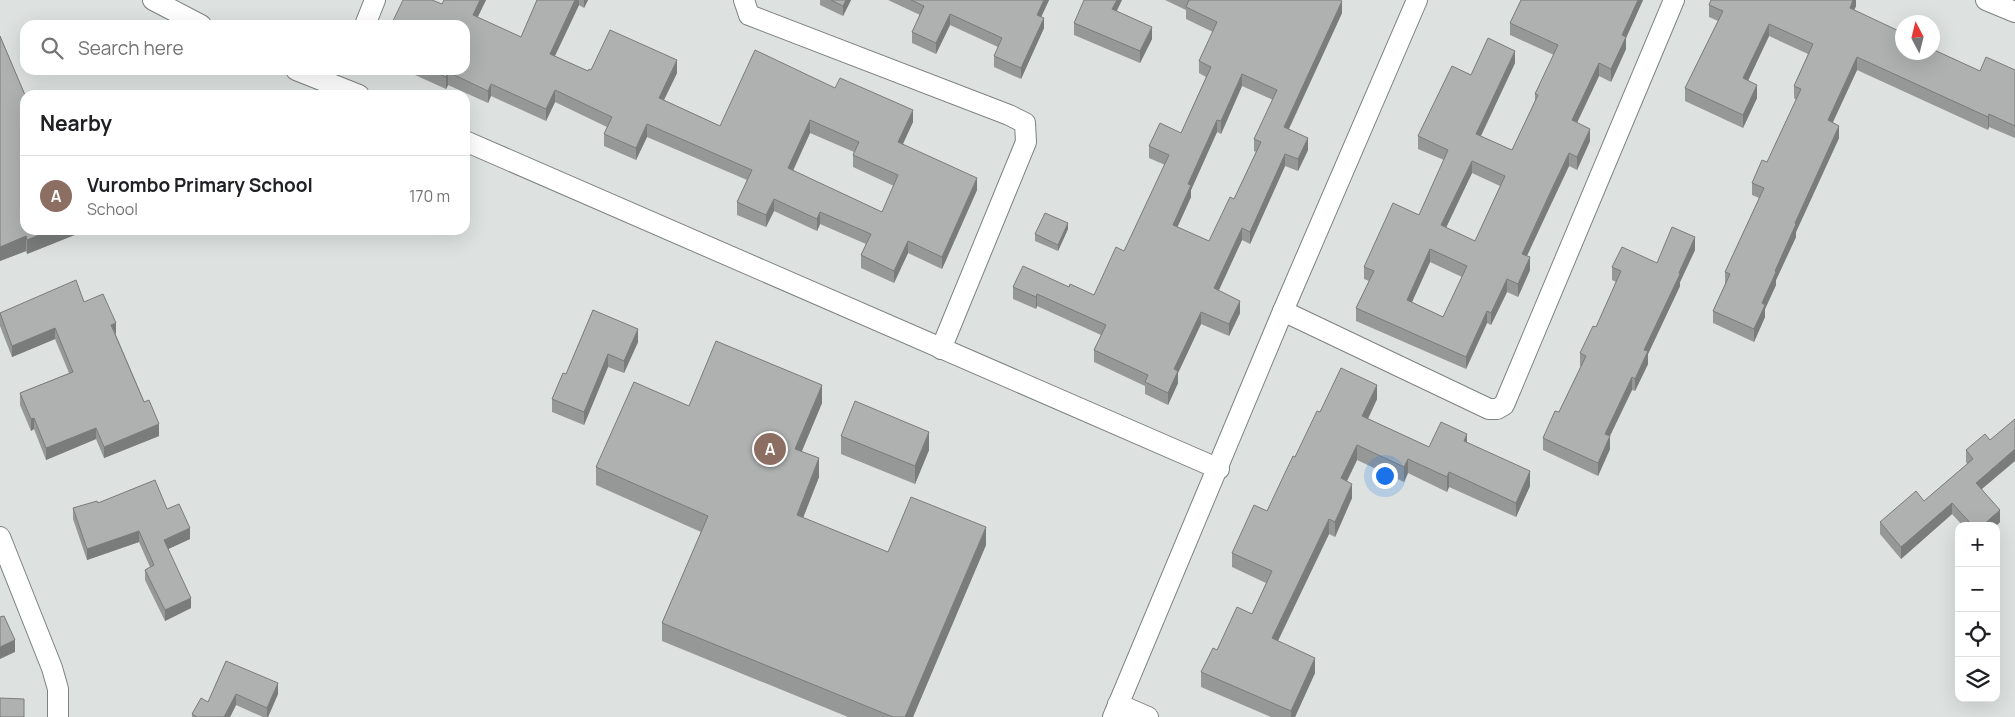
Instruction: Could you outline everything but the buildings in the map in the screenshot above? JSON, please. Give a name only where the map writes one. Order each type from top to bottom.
[{"type":"street","points":[[153,0],[191,20]]},
{"type":"street","points":[[367,20],[375,0]]},
{"type":"street","points":[[744,0],[750,15],[1009,114],[1025,123],[1026,142],[942,349]]},
{"type":"street","points":[[1148,717],[1116,711],[1284,310],[1417,0]]},
{"type":"street","points":[[1284,310],[1489,409],[1497,409],[1504,405],[1674,0]]},
{"type":"street","points":[[1986,0],[2015,12]]},
{"type":"street","points":[[325,75],[342,78],[354,90]]},
{"type":"street","points":[[470,143],[1219,469]]},
{"type":"street","points":[[0,537],[52,668],[58,690],[58,717]]},
{"type":"place","name":"Vurombo Primary School","points":[[770,449]]}]
